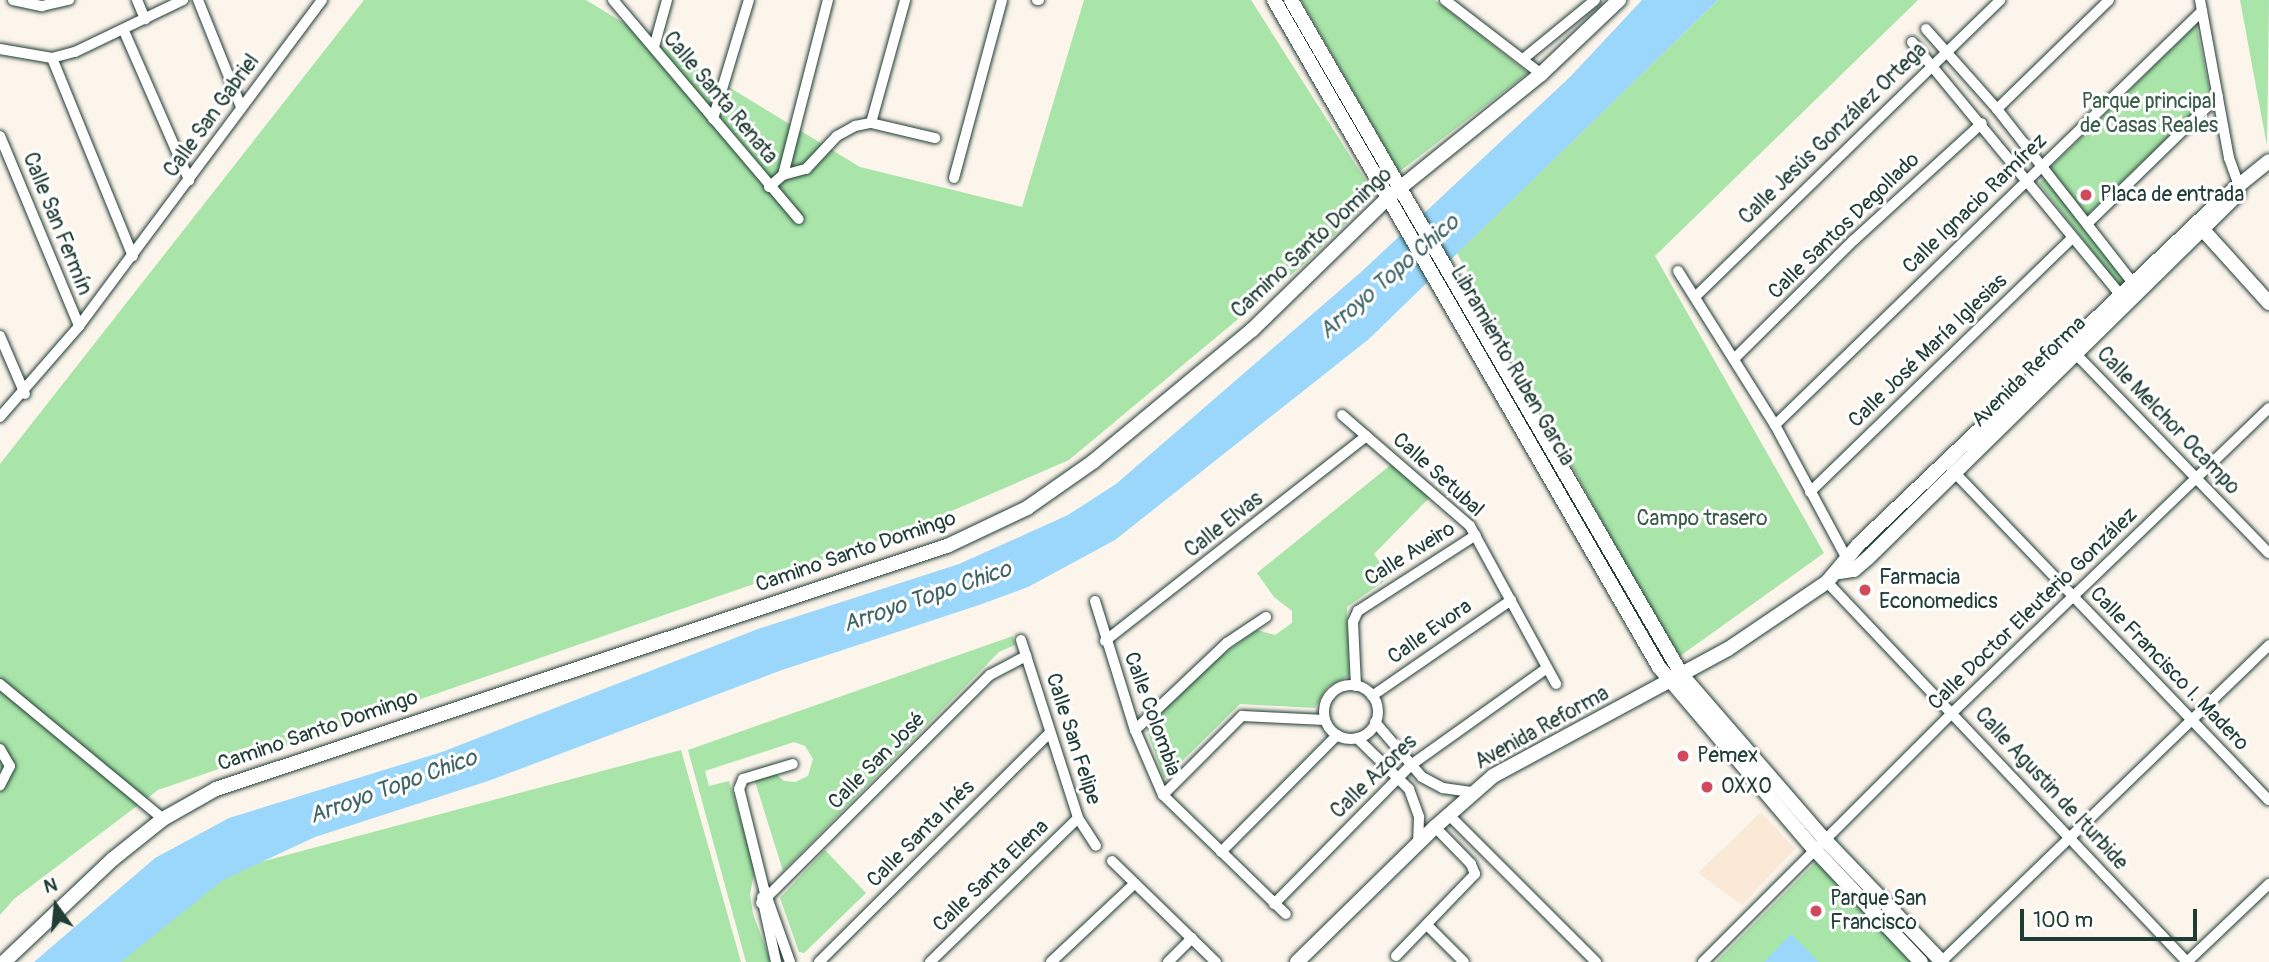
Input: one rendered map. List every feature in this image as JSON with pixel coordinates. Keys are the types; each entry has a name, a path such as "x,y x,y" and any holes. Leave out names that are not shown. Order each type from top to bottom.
{"street":[{"path":"13,0 41,6 69,0"},
{"path":"137,0 145,19"},
{"path":"0,49 52,58 124,31 163,4 183,0"},
{"path":"198,0 241,107"},
{"name":"Calle San Gabriel","path":"108,288 323,0"},
{"name":"Calle Santa Renata","path":"613,0 769,187 799,219"},
{"path":"654,47 667,0"},
{"path":"713,119 749,0"},
{"path":"783,175 828,0"},
{"path":"871,123 905,0"},
{"path":"954,178 1002,0"},
{"name":"Libramiento Ruben Garcia","path":"1274,0 1390,196 1405,209 1675,679 1820,845"},
{"name":"Libramiento Ruben Garcia","path":"1291,0 1390,196"},
{"path":"1445,0 1541,74"},
{"path":"1523,59 1595,0"},
{"name":"Camino Santo Domingo","path":"4,962 86,883 163,819 256,773 947,546 1002,522 1094,461 1293,292 1390,196 1541,74 1619,0"},
{"name":"Calle Jesús González Ortega","path":"1695,297 2000,0"},
{"path":"1997,109 2109,0"},
{"path":"2201,6 2229,159 2240,189 2269,161"},
{"name":"Calle Ignacio Ramírez","path":"1775,425 2043,167 2201,6"},
{"path":"1926,29 1997,109 2137,289"},
{"path":"124,31 189,180"},
{"path":"1912,42 1982,123 2125,300"},
{"path":"52,58 133,256"},
{"path":"2087,224 2218,96"},
{"path":"769,187 783,175 806,169 844,131 871,123 935,138"},
{"name":"Calle Santos Degollado","path":"1734,359 1854,240 1982,123"},
{"name":"Calle San Fermín","path":"0,136 79,326"},
{"name":"Avenida Reforma","path":"2137,289 2217,204 2240,189"},
{"name":"Avenida Reforma","path":"1846,567 2125,300 2204,231 2234,202 2240,189"},
{"path":"2204,231 2269,303"},
{"name":"Calle José María Iglesias","path":"1810,492 2073,237"},
{"path":"1678,271 1775,425 1846,567"},
{"name":"Calle San Fermín","path":"0,418 25,394 108,288"},
{"path":"0,336 25,394"},
{"name":"Avenida Reforma","path":"1297,962 1474,792 1531,754 1675,679 1827,582 1955,473 2073,351"},
{"name":"Calle Melchor Ocampo","path":"2073,351 2269,553"},
{"name":"Calle Doctor Eleuterio González","path":"1703,962 1953,712 2075,598 2269,408"},
{"name":"Calle Setubal","path":"1342,415 1460,515 1476,535 1556,684"},
{"name":"Calle Elvas","path":"1105,641 1366,436"},
{"name":"Calle Francisco I. Madero","path":"1955,473 2269,800"},
{"name":"Calle Aveiro","path":"1356,686 1353,622 1358,611 1476,535"},
{"name":"Calle Agustin de Iturbide","path":"1827,582 2187,962"},
{"name":"Calle Evora","path":"1372,696 1511,600"},
{"name":"Calle Colombia","path":"1095,601 1105,641 1135,730 1163,795 1286,914"},
{"path":"1135,730 1227,643 1266,617"},
{"name":"Calle San Felipe","path":"1021,640 1078,818 1096,846"},
{"path":"1820,845 1942,962 2269,645"},
{"name":"Calle San José","path":"765,896 990,675 1026,656"},
{"name":"Calle Azores","path":"1274,904 1411,765 1547,668"},
{"path":"0,684 163,819"},
{"path":"1357,738 1375,722 1377,709 1372,696 1356,686 1333,691 1325,704 1325,720 1337,735 1357,738 1397,778 1417,806 1418,846"},
{"path":"1163,795 1242,716 1325,720"},
{"path":"1375,722 1422,777 1443,788 1474,792"},
{"name":"Calle Santa Inés","path":"819,962 1050,733"},
{"path":"1221,852 1337,735"},
{"path":"0,749 10,760 9,772 0,786"},
{"path":"776,962 765,896 740,783 793,764"},
{"path":"1449,815 1596,962"},
{"name":"Calle Santa Elena","path":"930,962 1078,818"},
{"path":"1396,956 1475,874 1471,864 1435,827"},
{"path":"1820,845 1921,962"},
{"path":"1112,861 1215,962"},
{"path":"1051,962 1135,883"},
{"path":"2187,962 2269,884"},
{"path":"765,896 790,962"},
{"path":"1427,925 1464,962"},
{"path":"1168,962 1192,938"}],"shaded area":[{"path":"1761,812 1795,849 1742,905 1698,873"}],"green space":[{"path":"364,0 586,0 860,167 1022,207 1084,0 1251,0 1375,195 1304,264 1069,460 901,533 158,790 14,899 0,915 0,464"},
{"path":"1301,0 1435,0 1528,73 1399,172"},
{"name":"Campo trasero","path":"1718,0 1918,0 1655,256 1824,553 1676,659 1457,253"},
{"path":"2240,0 2269,0 2267,146"},
{"name":"Parque principal de Casas Reales","path":"2196,25 2211,96 2087,215 2050,168"},
{"path":"2045,178 2126,282 2120,287 2039,183"},
{"path":"1393,463 1431,496 1374,554 1390,577 1347,607 1349,676 1327,687 1315,708 1240,704 1164,779 1146,728 1214,661 1257,630 1275,635 1292,623 1292,611 1274,597 1257,573"},
{"path":"1013,636 1015,645 999,652 783,871 754,778 775,773 784,781 795,782 808,776 813,759 805,746 794,742 705,771 709,786 729,781 755,869 750,894 753,914 771,962 746,962 688,750"},
{"path":"681,750 741,962 116,962 219,873"},
{"path":"825,850 866,893 804,953 799,952 780,898"},
{"name":"Parque San Francisco","path":"1818,860 1912,962 1716,962"}],"water":[{"name":"Arroyo Topo Chico","path":"1642,0 1718,0 1369,339 1115,540 1028,587 782,670 491,780 315,837 223,880 121,962 34,962 155,858 229,818 442,752 758,629 959,564 1068,515 1116,484 1360,273 1570,77"},
{"path":"1791,934 1819,962 1764,962"}],"place":[{"name":"Placa de entrada","path":"2086,195"},
{"name":"Farmacia Economedics","path":"1865,590"},
{"name":"Pemex","path":"1683,756"},
{"name":"OXXO","path":"1707,787"},
{"name":"Parque San Francisco","path":"1816,911"}]}
